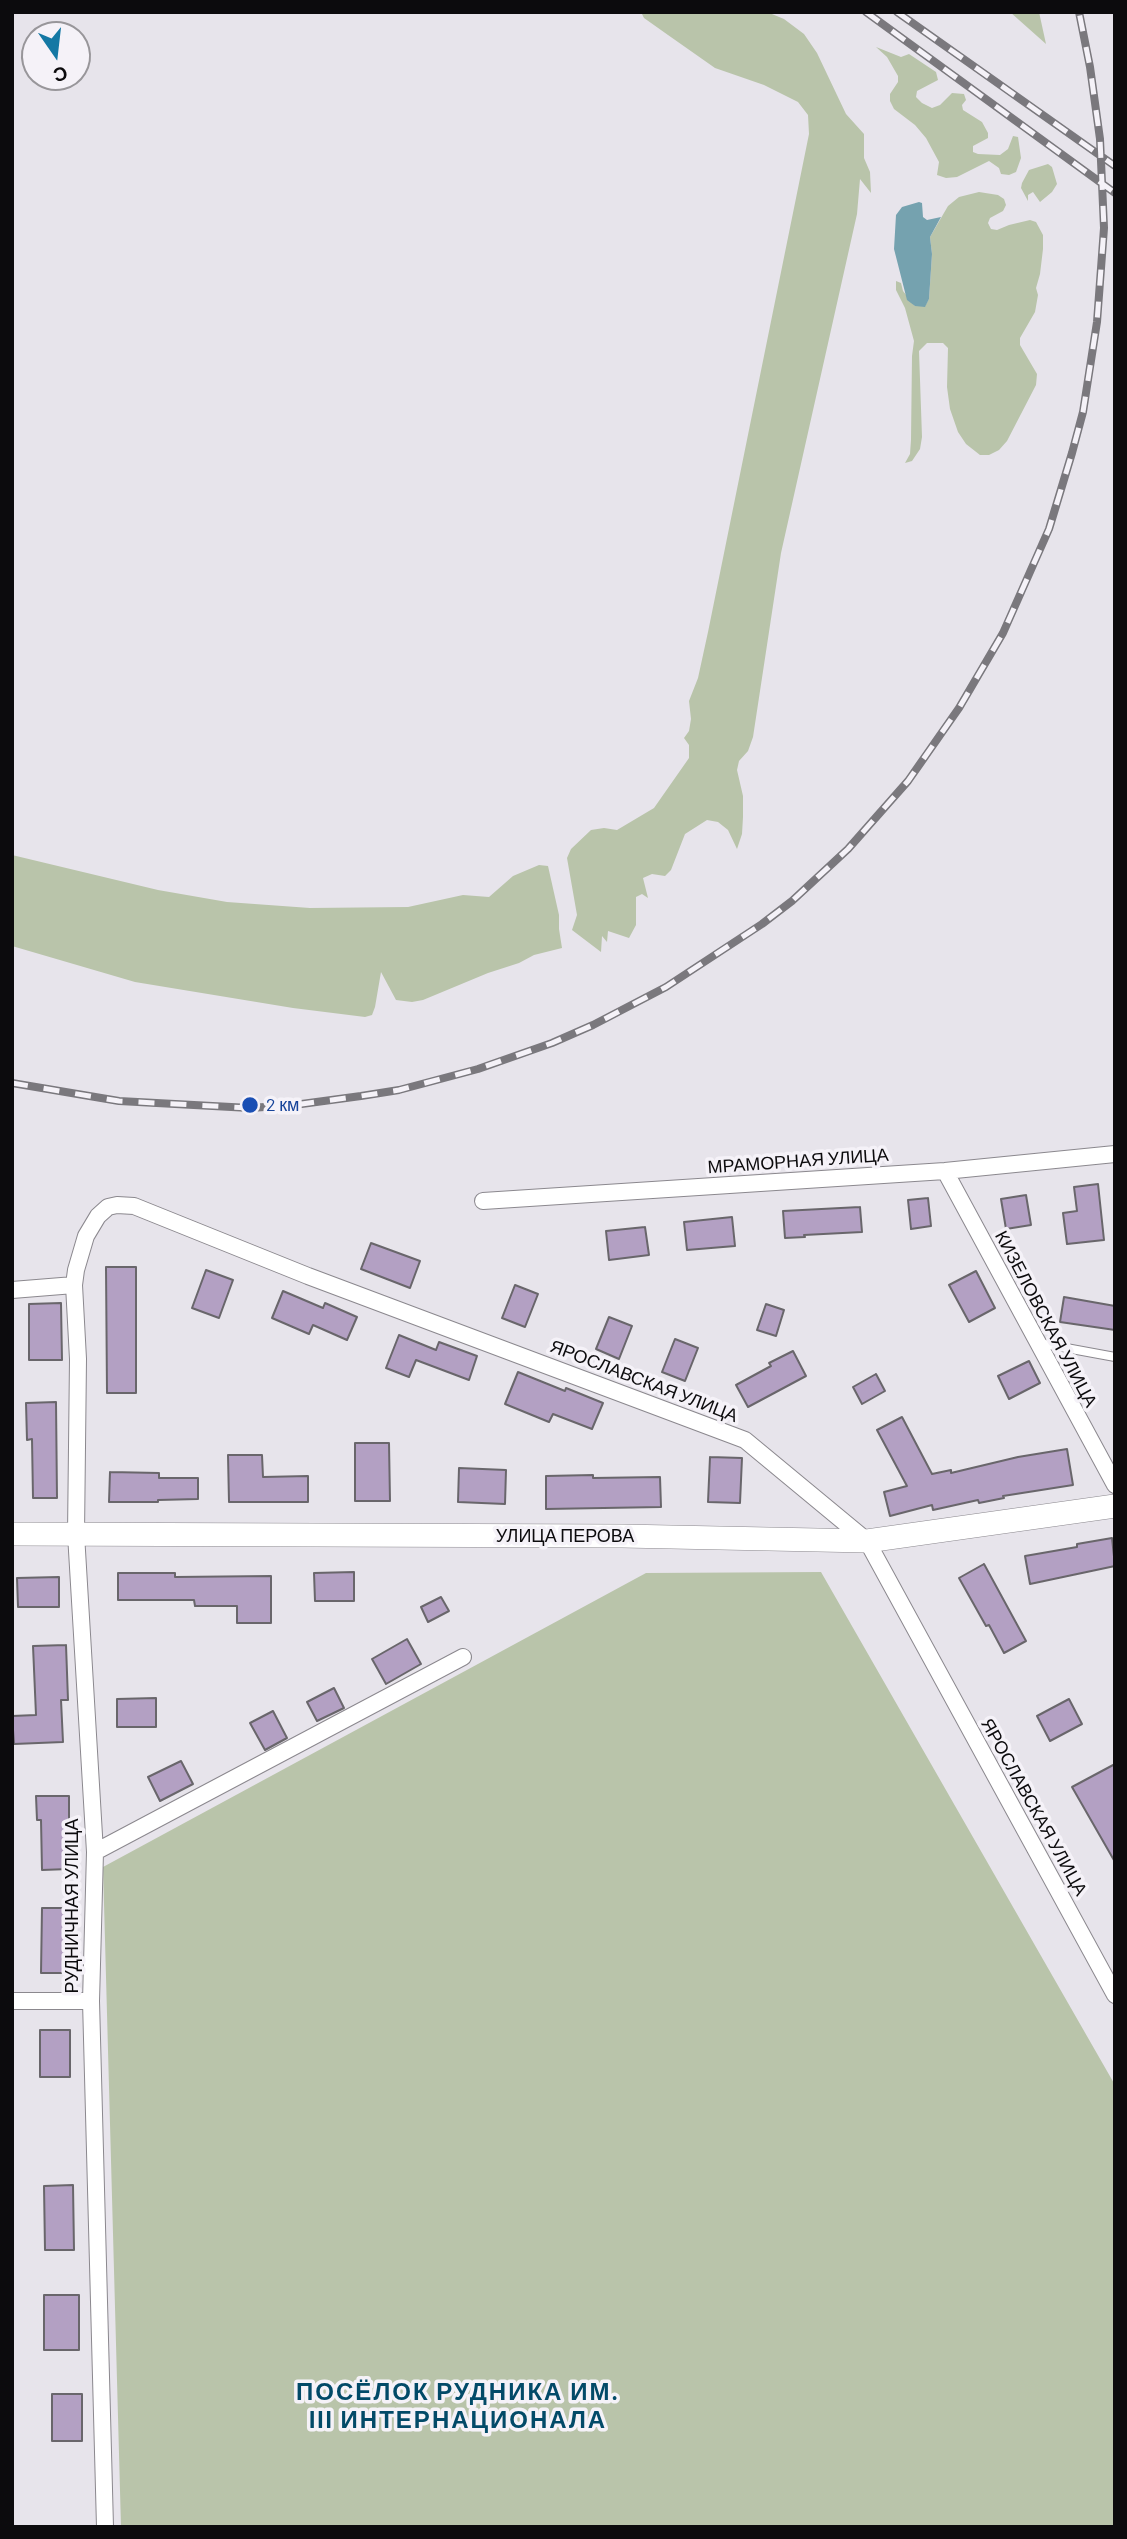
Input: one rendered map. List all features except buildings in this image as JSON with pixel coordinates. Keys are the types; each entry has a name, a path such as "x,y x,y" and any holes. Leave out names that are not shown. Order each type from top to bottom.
{"main road":[{"name":"УЛИЦА ПЕРОВА","path":"12,1534 622,1536 867,1541 1115,1506"}],"street":[{"name":"МРАМОРНАЯ УЛИЦА","path":"483,1201 945,1171 1115,1154"},
{"name":"КИЗЕЛОВСКАЯ УЛИЦА","path":"945,1171 1115,1485"},
{"name":"ЯРОСЛАВСКАЯ УЛИЦА","path":"74,1285 80,1251 98,1216 108,1207 134,1206 308,1276 745,1440 867,1541 1115,1995"},
{"path":"12,1290 74,1285"},
{"name":"РУДНИЧНАЯ УЛИЦА","path":"74,1285 78,1359 76,1534 94,1852 91,2001 105,2527"},
{"path":"94,1852 463,1657"},
{"path":"12,2000 91,2001"}],"lane":[{"path":"1037,1343 1115,1357"}],"green space":[{"path":"641,12 767,12 784,19 804,34 817,53 846,114 864,134 864,158 870,172 871,193 860,179 857,214 781,553 753,737 748,751 739,761 737,770 743,796 743,817 742,834 737,849 728,830 718,822 707,820 685,834 671,870 665,876 652,874 643,878 648,898 642,894 636,897 636,925 629,938 608,931 607,942 602,936 601,952 572,930 577,915 567,858 571,849 591,830 617,830 654,808 689,758 689,745 684,738 689,731 691,719 689,701 698,678 708,632 809,134 808,115 798,102 764,85 715,68 644,18"},
{"path":"1010,12 1039,12 1046,44"},
{"path":"876,47 901,57 909,54 936,72 938,80 917,91 916,97 922,103 932,108 940,105 952,93 964,94 966,100 962,105 963,110 982,122 988,133 988,138 973,146 973,152 1000,155 1008,149 1013,136 1018,137 1021,158 1016,172 1001,174 999,168 989,161 957,177 937,175 939,162 926,138 915,125 894,109 890,101 890,94 898,82 898,76 887,57"},
{"path":"1048,164 1052,167 1057,184 1040,202 1033,192 1028,195 1028,201 1021,188 1029,170"},
{"path":"979,192 998,195 1004,199 1006,205 1003,211 990,218 988,223 991,229 997,230 1030,220 1036,222 1043,235 1035,312 1020,338 1020,345 1037,374 1036,385 1007,441 999,450 989,455 980,455 966,444 958,432 950,409 947,387 948,348 943,343 927,343 919,351 922,437 920,449 912,461 905,463 910,454 914,341 905,308 896,290 896,281 901,283 903,291 915,306 925,306 929,299 932,254 930,237 948,206 959,197"},
{"path":"12,855 158,890 227,902 310,908 408,907 463,895 489,897 513,876 539,865 548,866 559,915 562,948 534,955 412,1002 396,1000 381,972 375,1007 372,1015 365,1017 135,982 12,946"},
{"path":"821,1572 1115,2085 1115,2527 121,2527 103,1867 646,1573"}],"water":[{"path":"922,203 923,217 927,220 941,217 930,237 932,254 929,299 925,307 915,306 907,300 894,249 896,215 902,207"}],"railway":[{"path":"866,12 1115,193"},
{"path":"897,12 1115,166"},
{"path":"12,1083 119,1101 250,1108 294,1105 399,1090 478,1069 552,1043 666,987 762,924 792,901 848,849 908,781 959,708 1003,633 1049,529 1072,453 1083,412 1097,322 1104,228 1100,139 1079,12"}],"place":[{"name":"2 км","path":"250,1105"}],"district":[{"name":"ПОСЁЛОК РУДНИКА ИМ. III ИНТЕРНАЦИОНАЛА","path":"458,2406"}]}
